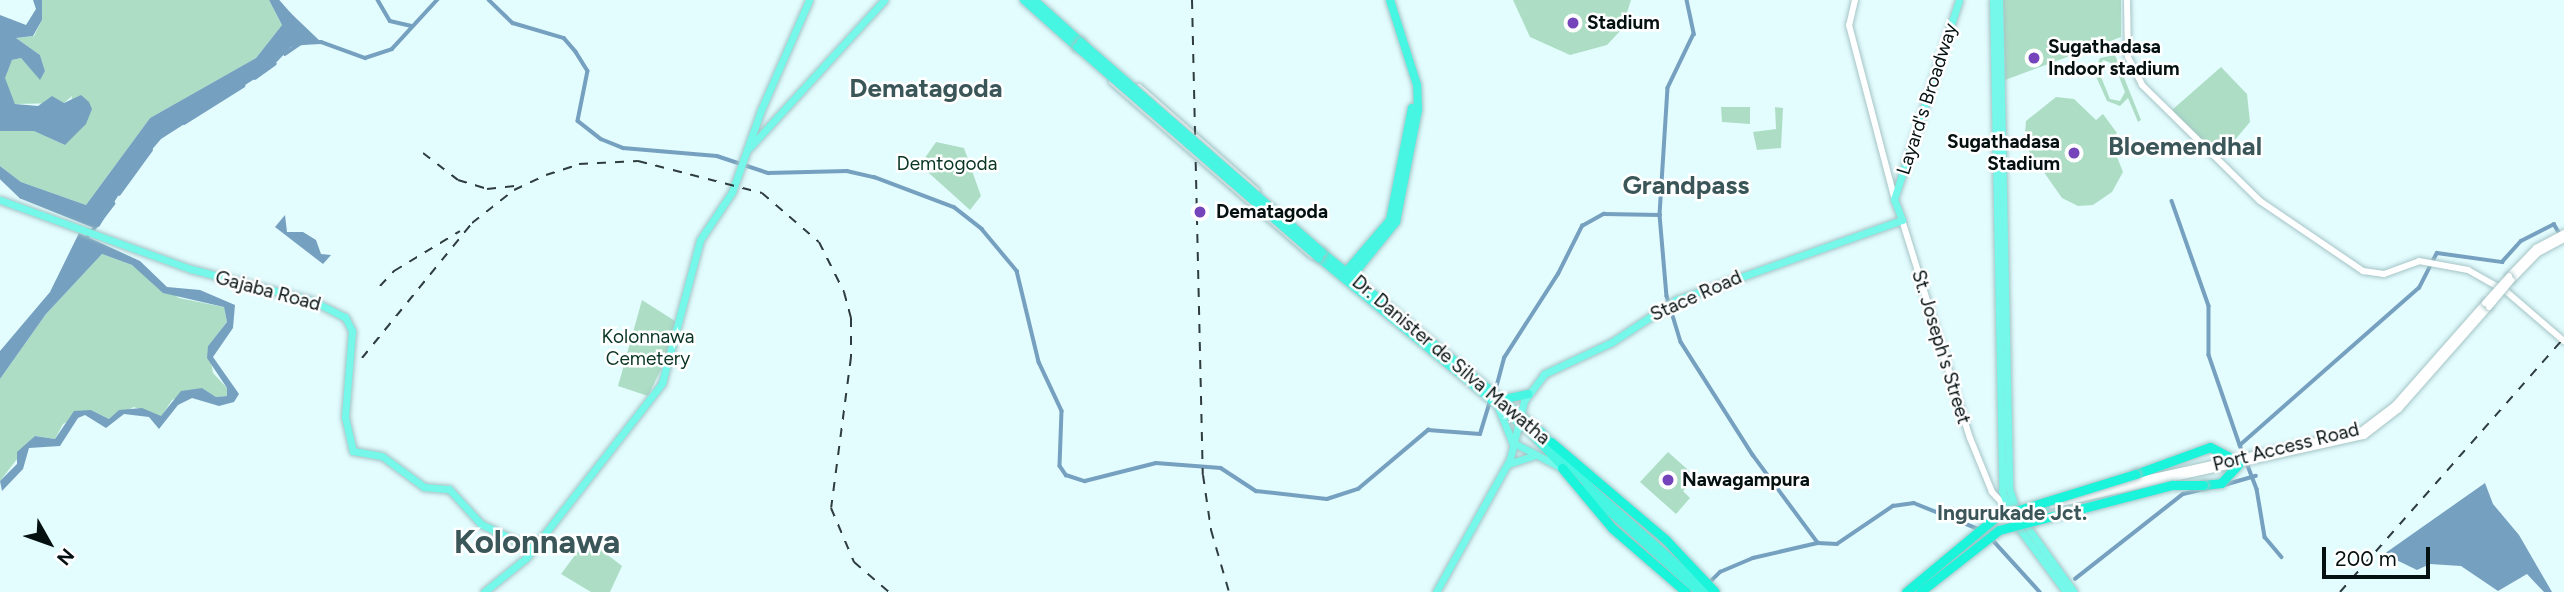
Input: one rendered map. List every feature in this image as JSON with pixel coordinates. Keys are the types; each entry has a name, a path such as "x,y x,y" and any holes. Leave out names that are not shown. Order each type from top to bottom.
{"highway":[{"path":"1024,0 1063,30"},
{"path":"1034,0 1063,30"},
{"path":"1344,275 1390,220 1413,105 1388,0"},
{"name":"Dr. Danister de Silva Mawatha","path":"1063,30 1344,275 1485,394 1551,442 1593,490 1699,589"},
{"path":"1498,403 1528,394"},
{"name":"Dr. Danister de Silva Mawatha","path":"1519,419 1562,468 1699,589 1708,592"},
{"path":"1551,442 1621,503 1715,592"},
{"path":"1920,592 1999,530 2172,485 2216,485 2225,469 2236,463 2214,447"},
{"path":"2214,447 2225,469"},
{"path":"1907,592 1996,517 2214,447"},
{"path":"1562,468 1619,534 1686,592"}],"main road":[{"path":"484,592 533,549 662,383 700,240 729,199 754,128 809,0"},
{"path":"746,153 884,0"},
{"path":"1855,0 1849,25 1894,199 1902,220"},
{"name":"Layard's Broadway","path":"1894,199 1959,0"},
{"path":"1993,0 2003,362 2011,511 2030,531 2074,592"},
{"path":"1999,0 2002,491 2011,511 2066,592"},
{"path":"2127,0 2125,40 2136,75 2187,134 2254,196 2362,271 2384,274 2424,261 2441,261 2489,281 2563,341"},
{"path":"1063,30 1157,103 1246,180 1344,275"},
{"path":"1063,30 1145,114 1234,192 1344,275"},
{"path":"1986,47 1995,49"},
{"path":"1145,114 1159,113 1157,103"},
{"path":"754,128 762,125 763,132"},
{"path":"1234,192 1238,180 1246,180"},
{"name":"Gajaba Road","path":"0,200 191,269 313,301 345,317 352,331 345,417 353,451 382,456 424,488 449,489 481,524 533,549"},
{"name":"Stace Road","path":"1436,592 1506,465 1515,445 1519,419 1528,394 1550,370 1612,342 1676,300 1902,220"},
{"name":"St. Joseph's Street","path":"1902,220 1983,472 2011,511"},
{"name":"Port Access Road","path":"2236,463 2372,432 2511,278 2564,233"},
{"name":"Port Access Road","path":"2553,241 2564,239"},
{"path":"1498,403 1515,445 1562,468"},
{"path":"1506,465 1524,455 1540,456"},
{"name":"Port Access Road","path":"2011,511 2225,469"},
{"name":"Port Access Road","path":"2011,511 2225,469"},
{"name":"St. Joseph's Street","path":"1983,472 2002,491"},
{"path":"2030,531 2046,506"},
{"path":"1915,592 1986,527 2011,511"},
{"path":"1907,592 1977,535"}],"green space":[{"path":"42,0 269,0 282,25 256,58 150,118 86,205 21,182 0,166 0,131 35,131 65,145 72,96 64,103 15,104 4,78 12,60 21,58 40,79 45,71 40,55 16,38 34,36 42,20"},
{"path":"1513,0 1631,0 1622,29 1607,45 1570,55 1530,37"},
{"name":"Sugathadasa Indoor stadium","path":"2003,0 2121,0 2121,37 2005,80"},
{"path":"2115,55 2141,120 2138,122 2128,98 2120,106 2107,101 2094,72 2100,58","holes":["2103,60 2114,64 2125,92 2120,101 2110,99 2099,72"]},
{"path":"2221,67 2247,94 2250,122 2218,160 2172,110"},
{"name":"Sugathadasa Stadium","path":"2056,97 2074,99 2096,120 2103,114 2117,133 2110,139 2123,172 2112,192 2093,205 2078,206 2062,198 2024,144 2026,121"},
{"path":"1721,107 1750,107 1750,124 1722,122"},
{"path":"1775,107 1783,108 1781,148 1757,150 1753,132 1776,129"},
{"name":"Demtogoda","path":"936,142 964,148 981,196 970,210 920,165"},
{"path":"102,254 132,265 179,298 224,307 227,322 208,346 213,373 227,388 227,396 216,397 202,388 172,400 161,417 134,407 109,419 91,410 63,424 55,439 35,436 0,481 0,379 46,314"},
{"name":"Kolonnawa Cemetery","path":"642,300 675,321 669,353 648,396 618,386"},
{"name":"Nawagampura","path":"1668,452 1696,477 1683,491 1690,498 1676,514 1640,482"},
{"path":"587,539 622,566 610,592 591,592 561,574"}],"water":[{"path":"33,0 42,0 42,20 33,36 16,38 40,55 45,71 40,80 21,58 12,60 5,78 15,104 38,106 52,96 64,103 81,95 89,102 92,109 86,124 65,145 34,131 0,131 0,15 26,25 36,9"},
{"path":"269,0 277,0 321,42 291,47 270,69 161,139 132,173 99,227 22,196 0,175 0,166 21,182 86,205 150,118 256,58 282,25"},
{"path":"285,215 287,232 303,232 316,240 321,254 331,255 323,264 275,227"},
{"path":"79,233 140,261 167,287 200,290 235,305 233,328 213,357 239,394 234,402 219,406 192,398 178,405 159,429 149,417 124,414 106,428 85,415 78,418 60,446 29,448 23,469 2,491 0,481 17,464 17,452 35,436 55,439 74,411 91,410 109,419 119,410 142,408 161,416 181,391 202,388 216,397 227,396 227,388 207,358 208,346 227,322 224,307 163,293 132,265 102,254 46,314 0,379 0,351 50,292"},
{"path":"2485,483 2493,504 2519,535 2552,592 2544,592 2527,574 2498,591 2461,566 2430,564 2417,570 2384,554"}],"waterway":[{"path":"277,0 292,17"},
{"path":"378,0 390,21 412,26"},
{"path":"321,42 365,58 392,49 437,0"},
{"path":"489,0 513,23 564,38 576,52 588,71 578,121 601,139 623,148 717,156 768,173 847,171 874,177 954,207 982,229 1017,271 1039,362 1062,411 1060,466 1066,475 1085,481 1156,463 1221,468 1256,491 1327,499 1358,489 1428,430 1480,434 1490,402"},
{"path":"1687,0 1694,34 1668,88 1660,215 1667,296 1681,342 1753,455 1818,543 1837,544 1893,506 1914,503 1981,530"},
{"path":"285,54 301,43 321,42"},
{"path":"255,78 274,64"},
{"path":"184,123 243,86"},
{"path":"119,194 151,150"},
{"path":"0,175 22,196 92,224"},
{"path":"2172,201 2209,306 2209,355 2240,445 2419,288 2437,253 2502,262 2521,241 2554,224 2560,234"},
{"path":"85,240 113,204"},
{"path":"1495,392 1504,358 1558,274 1582,226 1604,214 1660,215"},
{"path":"2240,445 2257,489 2265,537 2282,557"},
{"path":"2224,485 2256,476"},
{"path":"2075,579 2183,494 2210,488"},
{"path":"1990,537 2040,592"},
{"path":"1708,584 1720,572 1753,558 1818,543"}],"railway":[{"path":"1192,0 1203,475 1211,530 1229,592"},
{"path":"423,153 458,180 487,189 517,186"},
{"path":"362,358 472,223 514,190 546,175 579,164 638,161 762,193 819,242 844,292 851,318 851,357 831,508 854,562 889,592"},
{"path":"380,286 394,271 460,231"},
{"path":"2340,592 2564,338"}],"place":[{"name":"Stadium","path":"1573,23"},
{"name":"Sugathadasa Indoor stadium","path":"2034,58"},
{"name":"Sugathadasa Stadium","path":"2074,153"},
{"name":"Dematagoda","path":"1200,212"},
{"name":"Nawagampura","path":"1668,480"}],"district":[{"name":"Dematagoda","path":"926,89"},
{"name":"Bloemendhal","path":"2185,147"},
{"name":"Grandpass","path":"1686,186"},
{"name":"Ingurukade Jct.","path":"2012,513"},
{"name":"Kolonnawa","path":"537,542"}]}
